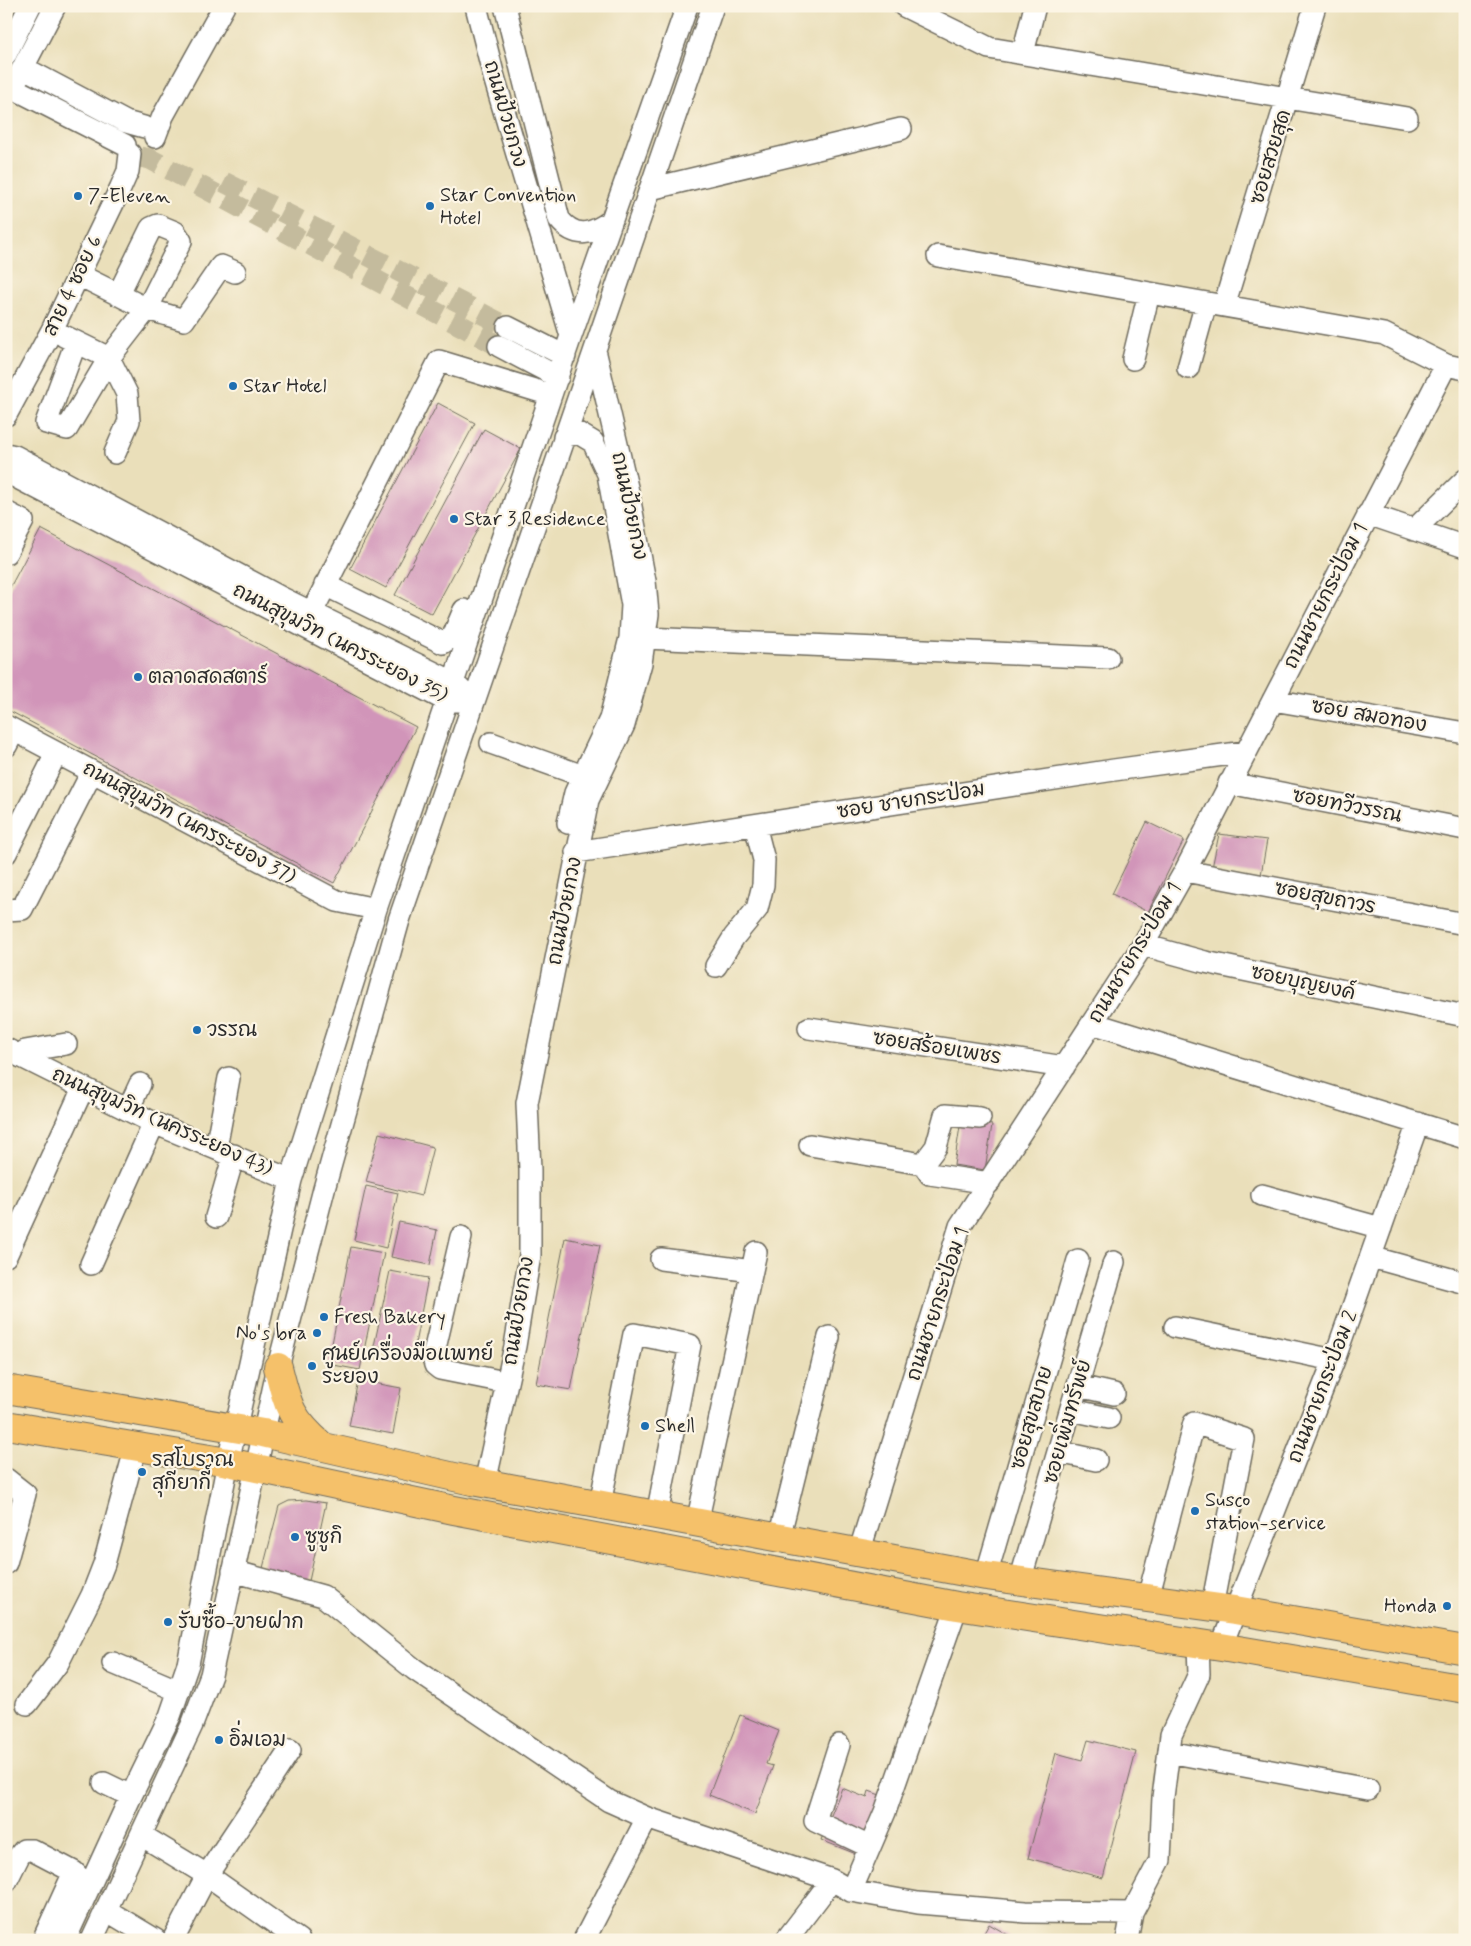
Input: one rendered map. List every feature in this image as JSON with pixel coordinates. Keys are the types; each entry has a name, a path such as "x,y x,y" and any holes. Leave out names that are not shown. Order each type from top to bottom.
{"main road":[{"path":"278,1367 288,1408 300,1427 322,1446"},
{"path":"6,1389 263,1433 479,1482 986,1576 1223,1609 1465,1650"},
{"path":"6,1425 258,1467 454,1510 957,1606 1465,1689"}],"street":[{"path":"6,54 30,6"},
{"path":"24,68 126,122 149,132 155,147 148,156 140,157 128,149 10,94 55,6"},
{"path":"149,132 163,116 224,6"},
{"name":"ถนนป้วยกวง","path":"476,6 496,86 568,346"},
{"name":"ถนนป้วยกวง","path":"505,6 559,219 570,230 587,233 594,232 612,220"},
{"path":"65,1940 170,1716 188,1664 228,1462 291,1180 376,909 554,386 687,6"},
{"path":"92,1940 192,1725 211,1675 258,1467 263,1433 278,1367 324,1189 399,920 713,6"},
{"path":"904,6 989,48 1408,118"},
{"path":"1022,53 1035,6"},
{"name":"ซอยสวยสุด","path":"1188,368 1215,304 1288,99 1315,6"},
{"path":"650,189 901,129"},
{"name":"สาย 4 ซอย 6","path":"6,415 52,330 128,171 128,149"},
{"path":"76,342 46,423 67,429 108,358 147,309 181,241 174,232 167,227 158,225 151,228 118,295"},
{"path":"938,256 1384,334 1455,367"},
{"path":"79,275 147,309 184,320 221,266 235,272"},
{"path":"1133,359 1149,293"},
{"path":"52,330 108,358 127,394 129,422 115,453"},
{"path":"554,386 503,337 568,346"},
{"name":"ถนนป้วยกวง","path":"479,1482 515,1346 530,1255 530,1170 527,1103 576,852 588,800 624,725 641,663 648,614 645,581 622,467 595,349"},
{"path":"308,620 439,361 554,386"},
{"name":"ถนนชายกระป่อม 1","path":"858,1553 960,1226 1143,945 1185,871 1368,514 1455,367"},
{"name":"ถนนป้วยกวง","path":"479,1482 495,1380 517,1265 520,1196 515,1105 561,854 575,794 610,719 630,638 632,605 608,474 593,442 586,436 578,432 564,437"},
{"name":"ถนนสุขุมวิท (นครระยอง 35)","path":"6,454 15,456 308,620"},
{"path":"600,456 608,455 614,458 622,467"},
{"name":"ถนนสุขุมวิท (นครระยอง 35)","path":"6,472 473,701"},
{"path":"1414,530 1465,480"},
{"path":"6,512 23,521 6,553"},
{"path":"1368,514 1465,547"},
{"path":"325,585 443,643 453,636 487,550 496,538 502,539"},
{"path":"645,638 1108,658"},
{"name":"ซอย สมอทอง","path":"1273,700 1465,733"},
{"name":"ถนนสุขุมวิท (นครระยอง 37)","path":"9,734 92,772 337,901 376,909"},
{"path":"491,743 583,776"},
{"name":"ซอย ชายกระป่อม","path":"576,852 1104,771 1245,752"},
{"path":"6,853 56,754"},
{"path":"6,910 22,909 92,772"},
{"name":"ซอยทวีวรรณ","path":"1229,783 1465,829"},
{"path":"716,966 734,936 756,909 763,885 764,860 755,825"},
{"name":"ซอยสุขถาวร","path":"1185,871 1465,924"},
{"name":"ซอยบุญยงค์","path":"1143,945 1205,962 1465,1016"},
{"path":"1092,1024 1465,1138"},
{"name":"ซอยสร้อยเพชร","path":"809,1028 1064,1067"},
{"path":"10,1053 66,1044"},
{"name":"ถนนสุขุมวิท (นครระยอง 43)","path":"10,1053 154,1123 291,1180"},
{"path":"216,1216 225,1152 229,1078"},
{"path":"128,1110 140,1084"},
{"path":"6,1256 83,1088"},
{"path":"923,1164 936,1147 945,1114 980,1118"},
{"path":"91,1264 154,1123"},
{"name":"ถนนชายกระป่อม 2","path":"1210,1646 1223,1609 1334,1360 1418,1123"},
{"path":"810,1145 923,1164 930,1174 989,1183"},
{"path":"1262,1195 1381,1228"},
{"path":"461,1237 433,1357 435,1366 440,1369 495,1380"},
{"path":"1371,1257 1465,1283"},
{"path":"661,1259 754,1262 698,1523"},
{"name":"ซอยสุขสบาย","path":"986,1576 1078,1260"},
{"name":"ซอยเพิ่มทรัพย์","path":"1020,1581 1114,1262"},
{"path":"1060,1326 1093,1336"},
{"path":"1175,1327 1334,1360"},
{"path":"600,1504 634,1334 690,1345 657,1515"},
{"path":"779,1538 829,1336"},
{"path":"1078,1386 1114,1394"},
{"path":"1071,1410 1109,1418"},
{"path":"1148,1598 1194,1423 1244,1439 1223,1609"},
{"path":"27,1704 58,1663 92,1595 104,1564 136,1446"},
{"path":"1059,1452 1096,1460"},
{"path":"6,1479 25,1494 6,1563"},
{"path":"233,1571 323,1596 414,1669 609,1801 647,1818 832,1880 851,1891 918,1903 1026,1912 1132,1913"},
{"path":"851,1891 885,1812 957,1606"},
{"path":"1127,1940 1132,1913 1160,1860 1163,1798 1171,1735 1210,1646"},
{"path":"113,1663 179,1691"},
{"path":"838,1745 815,1821 870,1847"},
{"path":"173,1940 207,1875 290,1750"},
{"path":"1169,1752 1368,1789"},
{"path":"104,1783 131,1796"},
{"path":"584,1940 647,1818"},
{"path":"141,1835 207,1875 299,1940"},
{"path":"6,1882 24,1850 32,1850 74,1872 89,1888"},
{"path":"43,1940 74,1872"},
{"path":"786,1940 832,1880"},
{"path":"106,1910 156,1940"}],"building":[{"path":"438,403 475,423 386,588 350,569"},
{"path":"484,429 521,449 432,614 395,595"},
{"path":"41,529 416,727 334,883 6,709 6,595"},
{"path":"1147,822 1184,840 1148,912 1112,894"},
{"path":"1219,834 1267,840 1261,875 1212,868"},
{"path":"961,1120 992,1125 985,1170 954,1165"},
{"path":"379,1133 433,1147 421,1196 366,1182"},
{"path":"366,1186 398,1193 386,1248 354,1240"},
{"path":"399,1222 437,1230 430,1265 391,1257"},
{"path":"565,1238 600,1245 571,1390 536,1384"},
{"path":"351,1247 384,1253 360,1370 328,1364"},
{"path":"390,1271 428,1278 413,1354 374,1346"},
{"path":"358,1380 401,1388 393,1434 349,1426"},
{"name":"ซูซูกิ","path":"306,1500 326,1503 309,1581 263,1568 279,1506 289,1501"},
{"path":"740,1715 779,1731 766,1764 773,1766 755,1814 709,1795"},
{"path":"1088,1740 1136,1752 1103,1878 1028,1858 1056,1753 1082,1760"},
{"path":"842,1788 867,1798 869,1791 880,1795 856,1854 821,1840"},
{"path":"989,1924 1017,1940 980,1940"}],"tunnel":[{"path":"140,157 150,159 499,346"},
{"path":"224,182 508,327"}],"place":[{"name":"7-Eleven","path":"78,196"},
{"name":"Star Convention Hotel","path":"430,206"},
{"name":"Star Hotel","path":"233,386"},
{"name":"Star 3 Residence","path":"454,519"},
{"name":"ตลาดสดสตาร์","path":"138,677"},
{"name":"วรรณ","path":"197,1030"},
{"name":"Fresh Bakery","path":"324,1317"},
{"name":"No's bra","path":"317,1333"},
{"name":"ศูนย์เครื่องมือแพทย์ ระยอง","path":"312,1366"},
{"name":"Shell","path":"645,1426"},
{"name":"รสโบราณ สุกียากี์","path":"142,1472"},
{"name":"Susco station-service","path":"1195,1511"},
{"name":"ซูซูกิ","path":"295,1537"},
{"name":"Honda","path":"1447,1606"},
{"name":"รับซื้อ-ขายฝาก","path":"168,1622"},
{"name":"อิ่มเอม","path":"219,1740"}]}
